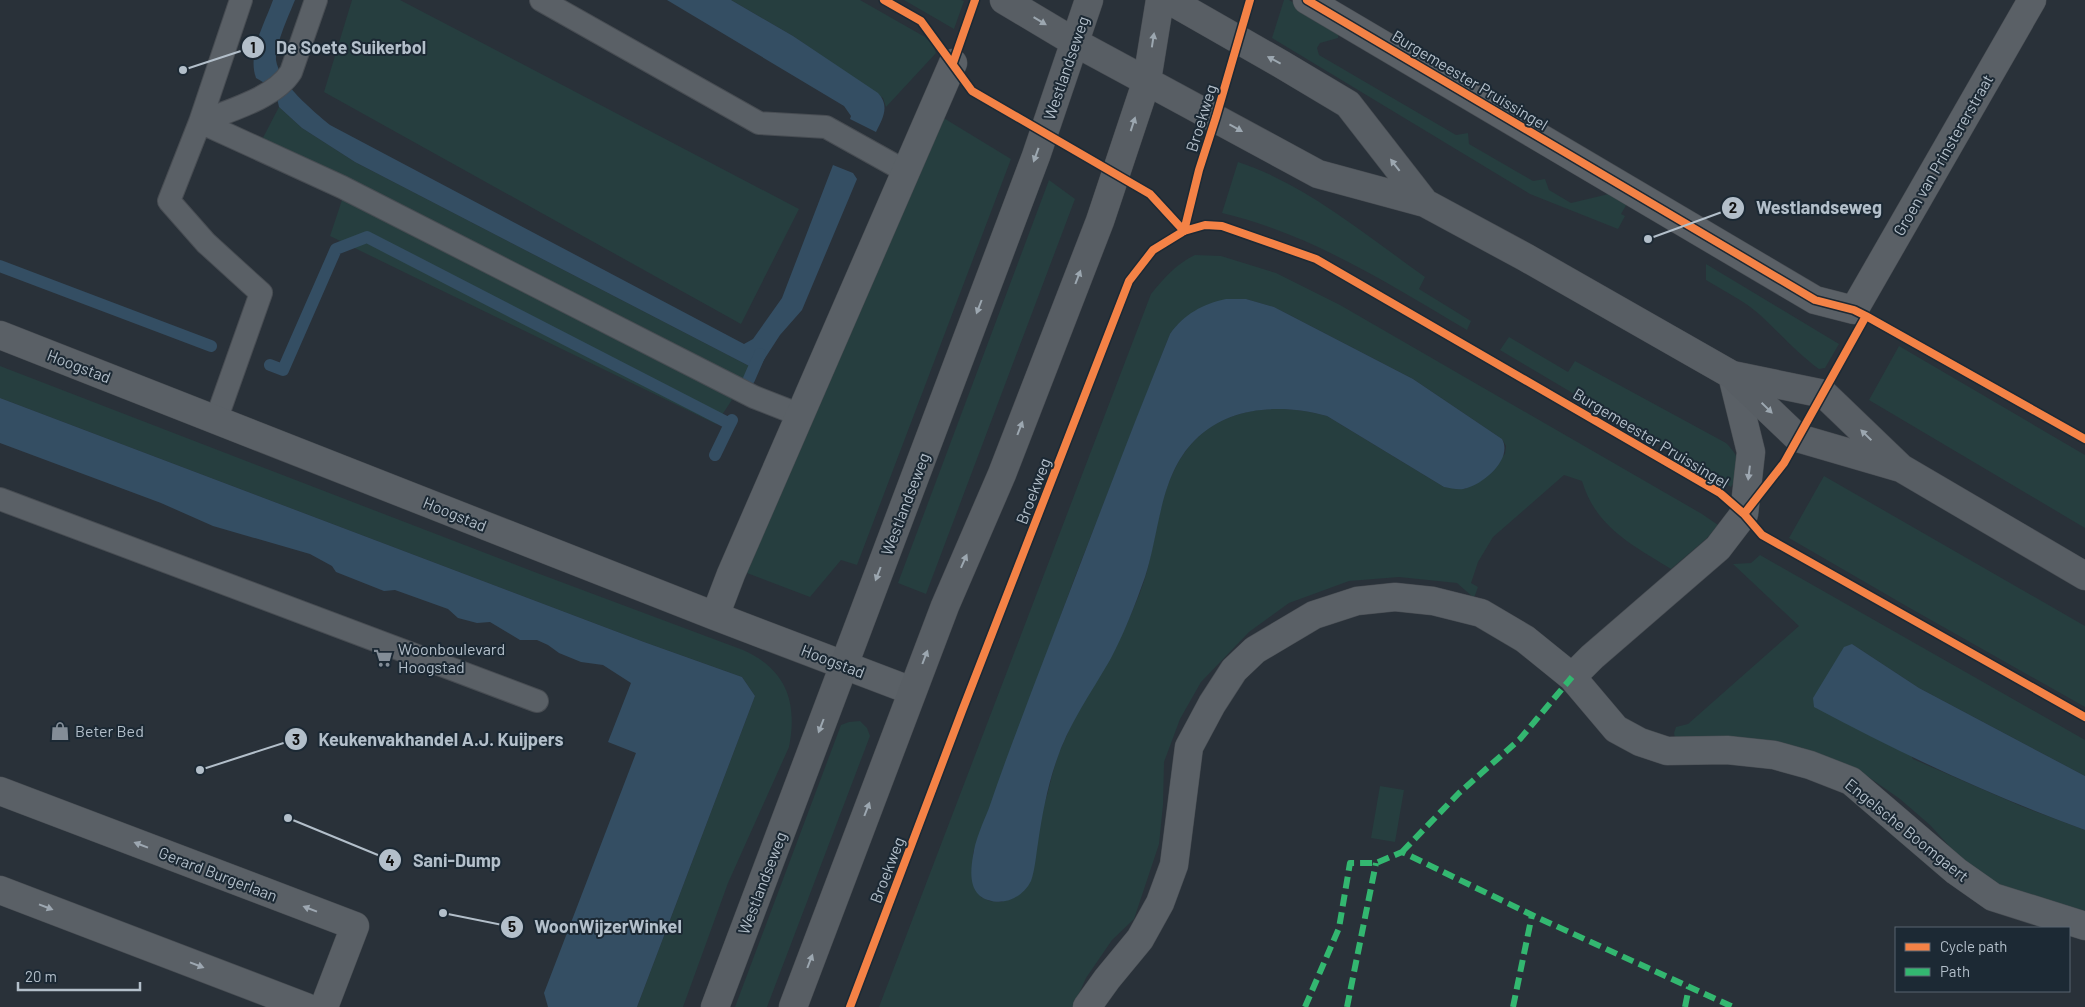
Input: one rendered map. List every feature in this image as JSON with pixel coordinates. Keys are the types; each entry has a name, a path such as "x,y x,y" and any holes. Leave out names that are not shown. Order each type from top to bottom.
{"main road":[{"path":"1004,0 1076,43 1318,174 1425,203 1525,257 1732,375 1798,438 1902,468"},
{"name":"Westlandseweg","path":"715,1007 1039,148 1090,0"},
{"path":"793,1007 945,606 1002,474 1100,221 1147,80 1160,0"},
{"path":"1169,0 1348,104 1425,203"},
{"path":"1732,375 1824,394 1902,468 2085,576"}],"street":[{"name":"Burgemeester Pruissingel","path":"1308,0 1815,300 1854,310"},
{"name":"Groen van Prinstererstraat","path":"1854,310 2032,0"},
{"path":"715,616 731,574 953,63"},
{"name":"Hoogstad","path":"0,335 715,616 912,691"},
{"path":"1572,677 1592,657 1718,548 1744,514 1751,452 1732,375"},
{"name":"Engelsche Boomgaert","path":"1087,1007 1140,939 1160,903 1174,865 1189,747 1212,704 1234,670 1255,650 1314,614 1357,601 1394,596 1433,601 1481,613 1525,639 1572,677 1616,729 1640,742 1667,751 1728,750 1774,755 1810,765 1851,781 1956,871 1993,897 2085,926"},
{"name":"Gerard Burgerlaan","path":"0,790 355,926 324,1007"},
{"path":"0,890 306,1007"}],"lane":[{"path":"216,420 261,293 206,243 169,201 200,122 242,0"},
{"path":"200,122 268,94 288,78 316,0"},
{"path":"541,0 759,123 826,128 905,171"},
{"path":"200,122 342,187 754,397 800,415"},
{"path":"0,499 537,702"}],"green space":[{"path":"352,0 400,0 799,209 741,324 324,92"},
{"path":"731,0 860,0 925,37 933,45 936,53 886,107 883,98 793,36"},
{"path":"904,0 961,0 964,1 954,29"},
{"path":"1284,0 1289,0 1339,30 1338,38 1320,43 1317,48 1319,55 1456,135 1468,133 1469,144 1533,181 1545,179 1549,190 1571,203 1613,193 1628,202 1621,214 1625,216 1618,229 1530,194 1272,38"},
{"path":"279,107 302,128 355,162 753,368 716,424 330,236 343,197 253,157"},
{"path":"942,117 1011,159 857,565 841,560 810,597 747,573 816,404"},
{"path":"1238,162 1288,183 1312,197 1425,277 1419,289 1471,321 1467,330 1379,278 1318,247 1255,222 1222,213"},
{"path":"1049,180 1075,199 926,594 898,583"},
{"path":"1195,255 1221,256 1276,273 1340,305 1718,525 1707,538 1671,569 1618,534 1596,511 1582,481 1564,475 1493,537 1478,562 1471,583 1478,587 1474,598 1457,583 1399,577 1349,581 1289,603 1249,632 1201,682 1180,719 1164,762 1163,805 1159,844 1134,919 1112,940 1086,978 1073,1007 879,1007 1151,294 1171,272","holes":["1246,299 1274,307 1413,379 1502,439 1506,446 1505,454 1465,489 1444,487 1327,416 1310,412 1275,409 1241,414 1225,419 1196,439 1185,452 1168,484 1158,519 1147,571 1138,598 1125,629 1069,730 1057,758 1040,817 1002,902 990,901 981,897 973,853 1075,577 1170,334 1186,317 1204,308"]},
{"path":"1706,264 1839,344 1825,368 1819,369 1811,363 1753,309 1706,280"},
{"path":"1509,337 1568,372 1575,361 1726,443 1735,454 1739,464 1735,481 1731,487 1500,350"},
{"path":"1899,346 2085,455 2085,528 1869,400"},
{"path":"0,366 537,573 743,650 770,667 786,689 790,702 792,716 789,747 728,883 683,1007 637,1007 755,696 742,677 644,642 0,398"},
{"path":"1824,476 2085,626 2085,707 1789,538"},
{"path":"1760,555 2085,740 2085,776 1919,688 1852,644 1913,759 2021,806 2085,830 2085,912 2001,886 1962,860 1930,825 1900,799 1849,766 1802,748 1771,741 1675,738 1676,727 1688,724 1799,626 1733,564 1751,563"},
{"path":"860,721 867,728 870,736 767,1007 735,1007 841,725"},
{"path":"1380,786 1404,790 1395,842 1371,838"}],"water":[{"path":"273,0 295,0 276,54 278,69 298,96 330,125 744,344 753,339 782,298 833,165 853,173 857,179 802,310 780,335 758,369 753,368 355,162 302,128 279,107 276,97 271,90 256,78 254,68 255,48"},
{"path":"667,0 731,0 793,36 878,93 884,103 884,112 876,132 850,119 851,116 844,106"},
{"path":"1226,299 1246,299 1274,307 1413,379 1502,439 1504,454 1501,462 1482,481 1464,489 1458,489 1444,487 1327,416 1292,410 1257,410 1224,420 1209,428 1183,454 1174,470 1162,505 1145,577 1125,630 1110,660 1073,722 1061,748 1047,792 1031,881 1023,892 1013,899 1001,902 988,900 977,893 972,882 972,863 977,838 1152,379 1170,334 1175,327 1188,315 1202,307"},
{"path":"0,398 644,642 742,677 755,696 637,1007 548,1007 544,993 636,753 608,742 631,683 603,665 581,662 559,653 537,640 520,640 490,622 477,623 458,618 448,609 395,590 384,591 336,572 332,566 310,554 213,526 161,503 0,443"},
{"path":"1852,644 1919,688 2085,776 2085,830 2015,803 1947,773 1881,742 1814,707 1813,698 1844,647"}],"waterway":[{"path":"270,365 283,370 336,249 367,237 730,424 732,420"},
{"path":"0,266 211,346"},
{"path":"749,379 760,354"},
{"path":"715,455 730,424"}],"marked path":[{"path":"1402,852 1459,793 1520,739 1572,677"},
{"path":"1305,1007 1339,928 1350,863 1376,863 1402,852 1532,915 1733,1007"},
{"path":"1347,1007 1376,863"},
{"path":"1513,1007 1532,915"},
{"path":"1685,1007 1689,987"}],"cycle path":[{"path":"884,0 921,21 972,91 1150,194 1184,231"},
{"path":"953,63 975,0"},
{"name":"Broekweg","path":"1184,231 1199,170 1250,0"},
{"path":"1307,0 1815,300 1854,310 1866,316 1784,463 1744,514"},
{"name":"Broekweg","path":"850,1007 962,711 1129,281 1153,250 1184,231 1205,225 1222,226 1316,259 1720,493 1744,514 1762,535 2085,717"},
{"path":"1866,316 2085,439"}],"place":[{"name":"De Soete Suikerbol","path":"183,70"},
{"name":"Westlandseweg","path":"1648,239"},
{"name":"Woonboulevard Hoogstad","path":"383,658"},
{"name":"Beter Bed","path":"60,731"},
{"name":"Keukenvakhandel A.J. Kuijpers","path":"200,770"},
{"name":"Sani-Dump","path":"288,818"},
{"name":"WoonWijzerWinkel","path":"443,913"}]}
